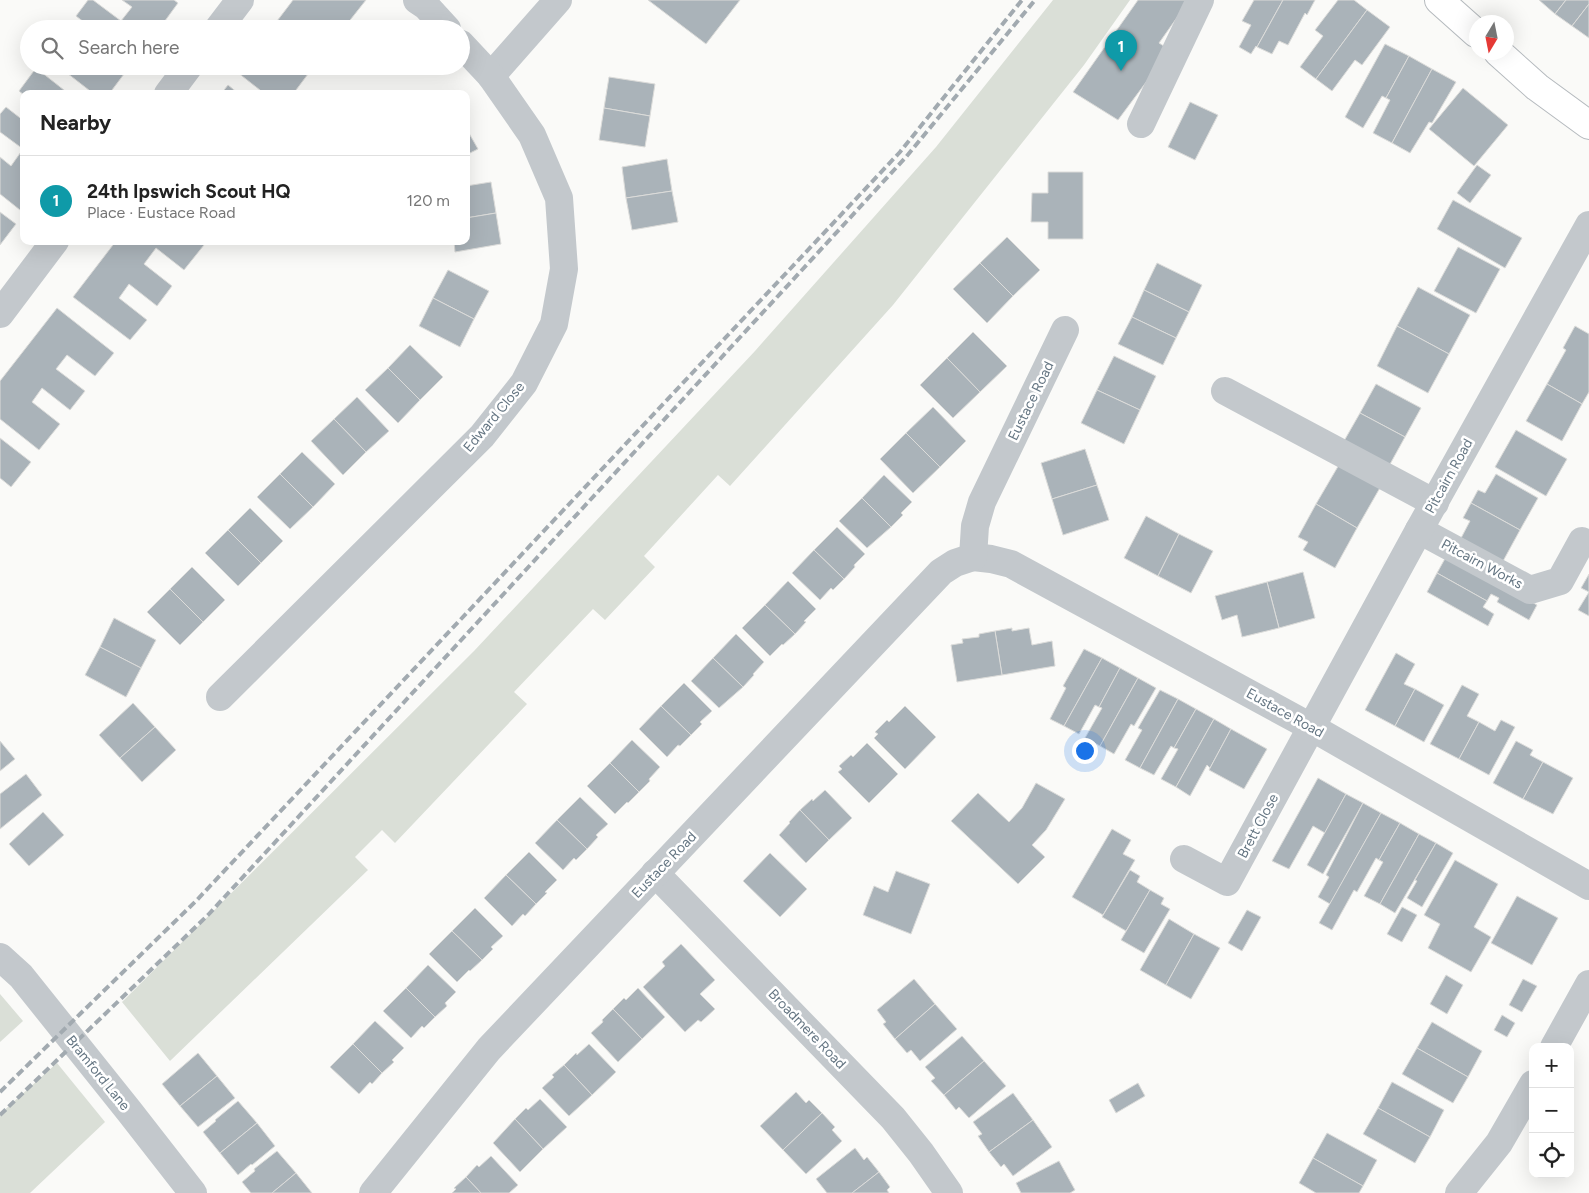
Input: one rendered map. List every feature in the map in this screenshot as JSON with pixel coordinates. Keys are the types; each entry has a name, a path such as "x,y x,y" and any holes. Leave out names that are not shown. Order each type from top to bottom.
{"main road":[{"path":"1439,0 1469,27"},
{"path":"1507,60 1536,86 1589,125"}],"street":[{"path":"225,20 240,0"},
{"path":"418,0 439,20"},
{"path":"491,76 558,0"},
{"path":"1141,124 1200,0"},
{"name":"Edward Close","path":"220,697 482,436 524,383 554,324 564,269 559,198 532,135 491,76 470,54"},
{"path":"171,90 182,75"},
{"name":"Pitcairn Road","path":"1311,727 1589,225"},
{"path":"0,314 52,245"},
{"name":"Eustace Road","path":"973,558 975,526 982,502 1065,330"},
{"path":"1225,391 1434,503"},
{"name":"Pitcairn Works","path":"1419,530 1530,590 1560,581 1582,541"},
{"name":"Eustace Road","path":"373,1193 489,1049 655,873 942,572 955,563 973,558 991,559 1011,564 1311,727 1589,886"},
{"name":"Brett Close","path":"1184,859 1228,882 1311,727"},
{"name":"Broadmere Road","path":"655,873 893,1118 949,1193"},
{"name":"Bramford Lane","path":"0,956 21,976 192,1193"},
{"path":"1556,1043 1589,984"},
{"path":"1459,1193 1499,1143 1531,1088"}],"shaded area":[{"path":"1053,0 1130,0 1084,65 893,305 730,486 718,475 644,556 655,567 605,620 593,609 514,692 527,704 395,843 382,830 355,857 368,870 170,1061 122,1002 474,651 755,351 936,147"},
{"path":"0,994 23,1021 0,1042"},
{"path":"57,1063 105,1122 30,1193 0,1193 0,1114"}],"building":[{"path":"88,0 93,0 120,20 81,20 76,16"},
{"path":"122,0 174,0 178,3 166,20 122,20 132,7"},
{"path":"293,0 366,0 350,20 278,20"},
{"path":"648,0 740,0 706,44"},
{"path":"1138,0 1186,0 1188,2 1159,43 1170,50 1118,120 1073,92"},
{"path":"1254,0 1283,0 1257,47 1251,54 1239,47 1251,25 1242,21"},
{"path":"1283,0 1315,0 1307,15 1305,13 1288,45 1279,41 1272,54 1257,47"},
{"path":"1338,0 1354,0 1367,10 1316,79 1300,67 1323,36 1315,30"},
{"path":"1539,0 1566,0 1555,14"},
{"path":"1566,0 1589,0 1589,4 1572,26 1555,14"},
{"path":"1589,4 1589,38 1572,26"},
{"path":"1367,10 1390,27 1362,65 1355,60 1332,91 1316,79"},
{"path":"1385,44 1409,56 1386,98 1382,96 1363,128 1345,117"},
{"path":"1409,56 1432,69 1392,143 1373,133 1390,100 1386,98"},
{"path":"1432,69 1456,82 1432,123 1429,122 1410,153 1392,143"},
{"path":"31,75 45,75 64,90 20,90"},
{"path":"70,75 123,75 112,90 89,90"},
{"path":"241,75 307,75 296,90 260,90"},
{"path":"609,77 655,84 650,116 604,108"},
{"path":"228,85 234,90 224,90"},
{"path":"1463,88 1508,125 1474,166 1429,129"},
{"path":"1190,102 1218,115 1195,160 1168,147"},
{"path":"6,107 20,118 20,147 0,132 0,114"},
{"path":"604,108 650,116 645,147 599,140"},
{"path":"470,135 478,149 470,153"},
{"path":"20,153 20,210 0,194 0,157 11,166"},
{"path":"667,159 672,191 626,198 622,167"},
{"path":"1477,165 1491,175 1470,203 1457,193"},
{"path":"1048,172 1083,172 1083,239 1048,239 1048,222 1031,222 1032,193 1048,193"},
{"path":"491,182 496,213 470,217 470,185"},
{"path":"672,191 678,222 632,230 626,198"},
{"path":"1453,200 1522,238 1505,268 1437,229"},
{"path":"0,212 16,224 0,245"},
{"path":"496,213 501,244 455,252 454,245 470,245 470,217"},
{"path":"1007,237 1040,270 1013,296 980,263"},
{"path":"113,245 204,245 184,270 156,248 144,264 172,286 157,306 129,284 119,298 147,320 130,340 73,297"},
{"path":"1458,247 1500,269 1476,313 1434,291"},
{"path":"980,263 1013,296 987,323 953,289"},
{"path":"1157,263 1202,285 1189,312 1144,290"},
{"path":"448,270 489,291 474,319 433,298"},
{"path":"1418,287 1470,315 1449,354 1397,326"},
{"path":"1144,290 1189,312 1176,338 1132,317"},
{"path":"433,298 474,319 460,347 419,326"},
{"path":"57,308 114,353 95,376 67,355 56,369 85,391 70,410 42,388 32,402 60,424 39,450 0,419 0,381"},
{"path":"1132,317 1176,338 1163,365 1118,344"},
{"path":"1397,326 1449,354 1428,393 1377,366"},
{"path":"1575,326 1589,334 1589,392 1582,404 1547,384 1566,350 1563,348"},
{"path":"973,332 1007,366 980,392 947,358"},
{"path":"410,345 443,377 420,400 388,368"},
{"path":"1114,356 1156,376 1140,410 1097,390"},
{"path":"947,358 980,392 953,418 920,385"},
{"path":"388,368 420,400 398,423 365,390"},
{"path":"1376,384 1421,408 1405,437 1360,413"},
{"path":"1547,384 1582,404 1562,441 1526,421"},
{"path":"1097,390 1140,410 1124,444 1081,423"},
{"path":"357,397 389,431 366,452 334,419"},
{"path":"933,407 966,441 940,467 906,433"},
{"path":"1360,413 1405,437 1389,466 1344,441"},
{"path":"334,419 366,452 343,475 311,441"},
{"path":"1516,430 1567,459 1546,496 1495,467"},
{"path":"906,433 940,467 913,493 880,459"},
{"path":"0,438 31,462 11,487 0,478"},
{"path":"1085,449 1097,485 1052,499 1041,463"},
{"path":"302,452 335,484 313,507 280,474"},
{"path":"1340,463 1381,486 1357,528 1316,504"},
{"path":"280,474 313,507 290,529 257,497"},
{"path":"1496,474 1538,498 1520,530 1471,503 1478,490 1485,493"},
{"path":"884,475 912,502 891,527 862,498"},
{"path":"1097,485 1109,520 1063,535 1052,499"},
{"path":"862,498 891,527 867,548 839,521"},
{"path":"1471,503 1520,530 1502,563 1460,540 1470,521 1463,518"},
{"path":"1316,504 1357,528 1335,568 1303,550 1308,542 1298,537"},
{"path":"250,508 283,541 261,563 228,530"},
{"path":"1146,516 1179,534 1158,576 1124,558"},
{"path":"837,527 865,554 844,579 814,550"},
{"path":"228,530 261,563 238,586 205,553"},
{"path":"1179,534 1213,551 1191,593 1158,576"},
{"path":"814,550 844,579 833,590 831,588 820,600 792,573"},
{"path":"1447,555 1537,605 1529,620 1497,602 1499,598 1491,594 1487,601 1437,573"},
{"path":"192,567 225,600 203,622 170,589"},
{"path":"1303,572 1315,618 1279,628 1267,582"},
{"path":"1437,573 1487,601 1483,607 1494,614 1488,626 1427,592"},
{"path":"1589,574 1589,592 1581,588"},
{"path":"788,581 816,609 795,634 765,605"},
{"path":"1267,582 1279,628 1242,637 1237,615 1222,620 1215,596"},
{"path":"170,589 203,622 180,645 147,612"},
{"path":"1589,592 1589,616 1578,610"},
{"path":"765,605 795,634 770,656 742,628"},
{"path":"114,618 156,640 141,668 100,647"},
{"path":"1012,628 1012,631 1029,628 1032,645 1052,641 1055,666 1002,675 995,631"},
{"path":"995,631 1002,675 957,682 951,645 963,643 962,639 979,637 979,634"},
{"path":"736,634 764,662 743,687 713,658"},
{"path":"100,647 141,668 126,697 85,675"},
{"path":"1084,649 1102,658 1064,726 1050,719 1066,688 1063,686"},
{"path":"1396,653 1415,664 1404,684 1415,689 1395,726 1365,710"},
{"path":"713,658 743,687 719,708 691,681"},
{"path":"1102,658 1120,668 1099,707 1095,705 1079,734 1064,726"},
{"path":"1120,668 1138,678 1100,746 1085,738 1102,708 1099,707"},
{"path":"1138,678 1156,688 1134,726 1131,724 1114,754 1100,746"},
{"path":"684,683 712,711 700,722 702,724 691,735 661,706"},
{"path":"1462,685 1479,694 1467,716 1479,722 1459,759 1430,744"},
{"path":"1415,689 1444,705 1424,742 1395,726"},
{"path":"1160,690 1178,699 1140,768 1125,760 1142,730 1138,728"},
{"path":"1178,699 1196,709 1174,748 1171,746 1154,775 1140,768"},
{"path":"133,703 155,727 120,758 99,735"},
{"path":"661,706 691,735 667,757 639,729"},
{"path":"905,706 936,737 905,769 874,738 878,734 875,732 887,720 889,722"},
{"path":"1196,709 1214,719 1176,787 1161,779 1178,749 1174,748"},
{"path":"1214,719 1231,729 1210,768 1207,765 1190,796 1176,787"},
{"path":"1501,720 1515,727 1489,775 1459,759 1479,722 1495,731"},
{"path":"155,727 176,750 142,782 120,758"},
{"path":"1231,729 1267,749 1244,789 1209,770"},
{"path":"632,740 660,767 639,792 610,763"},
{"path":"0,741 15,759 0,771"},
{"path":"1516,741 1533,750 1530,755 1543,762 1523,799 1493,783"},
{"path":"867,743 898,774 869,803 838,772 842,769 839,766 851,755 853,757"},
{"path":"1543,762 1573,778 1553,814 1523,799"},
{"path":"610,763 639,792 615,814 587,786"},
{"path":"26,774 42,795 0,829 0,794"},
{"path":"1318,778 1346,794 1325,833 1313,826 1289,869 1272,861"},
{"path":"1036,783 1065,799 1046,830 1032,845 1045,857 1018,884 951,821 978,793 1009,822 1022,808"},
{"path":"825,790 852,818 829,840 800,810"},
{"path":"1346,794 1363,803 1323,874 1307,865"},
{"path":"580,797 608,824 596,835 598,837 587,849 557,820"},
{"path":"1363,803 1381,813 1330,904 1318,897 1329,877 1326,875"},
{"path":"800,810 829,840 806,863 779,835"},
{"path":"43,812 64,835 29,866 9,844"},
{"path":"1381,813 1400,823 1379,860 1376,858 1357,892 1354,890 1332,930 1319,923"},
{"path":"557,820 587,849 576,860 574,858 563,870 535,843"},
{"path":"1400,823 1419,834 1380,904 1364,896 1383,862 1379,860"},
{"path":"1112,829 1131,840 1123,854 1135,860 1103,915 1072,897"},
{"path":"1419,834 1436,843 1395,913 1380,904"},
{"path":"1436,843 1453,853 1422,907 1407,898"},
{"path":"529,852 557,880 536,904 506,875"},
{"path":"770,853 807,889 780,917 743,881"},
{"path":"1455,860 1498,884 1474,927 1491,937 1471,972 1428,948 1440,924 1424,915"},
{"path":"1130,870 1140,876 1137,882 1150,890 1126,931 1102,917"},
{"path":"896,871 930,884 911,934 863,915 874,886 888,892"},
{"path":"506,875 536,904 512,926 484,898"},
{"path":"1150,890 1164,898 1161,904 1170,909 1144,953 1121,940"},
{"path":"1517,896 1558,918 1532,965 1491,943"},
{"path":"1402,907 1417,915 1402,942 1387,934"},
{"path":"475,908 503,936 491,947 493,949 482,960 452,931"},
{"path":"1247,910 1261,917 1242,951 1228,943"},
{"path":"1169,919 1194,934 1166,985 1140,970"},
{"path":"452,931 482,960 457,982 429,954"},
{"path":"1194,934 1220,948 1191,999 1166,985"},
{"path":"681,944 715,980 700,994 715,1009 701,1022 698,1020 685,1032 643,987 665,966 662,962"},
{"path":"428,965 456,992 445,1003 447,1006 435,1017 406,988"},
{"path":"1446,975 1463,985 1447,1014 1430,1004"},
{"path":"914,979 935,1004 895,1039 883,1024 886,1022 877,1010"},
{"path":"1523,979 1537,986 1522,1012 1509,1005"},
{"path":"406,988 435,1017 424,1028 422,1026 411,1038 383,1011"},
{"path":"638,988 665,1017 642,1039 613,1009"},
{"path":"935,1004 957,1029 920,1061 911,1050 907,1053 895,1039"},
{"path":"613,1009 642,1039 618,1062 591,1033"},
{"path":"1502,1015 1515,1023 1507,1037 1494,1030"},
{"path":"375,1021 404,1048 392,1060 394,1062 382,1073 353,1044"},
{"path":"1432,1022 1482,1051 1468,1077 1417,1048"},
{"path":"962,1036 984,1061 944,1095 931,1081 935,1078 925,1067"},
{"path":"353,1044 382,1073 359,1094 330,1067"},
{"path":"589,1044 616,1072 592,1095 564,1065"},
{"path":"1417,1048 1468,1077 1453,1103 1402,1074"},
{"path":"198,1053 217,1076 180,1106 162,1084"},
{"path":"984,1061 1006,1086 969,1118 959,1107 956,1110 944,1095"},
{"path":"564,1065 592,1095 569,1116 542,1088 554,1077 552,1075"},
{"path":"217,1076 235,1098 198,1127 180,1106"},
{"path":"1392,1082 1444,1110 1430,1137 1378,1108"},
{"path":"1138,1083 1145,1096 1116,1113 1109,1100"},
{"path":"796,1092 806,1103 809,1100 822,1113 783,1150 760,1126"},
{"path":"1013,1093 1033,1120 989,1152 978,1136 982,1134 973,1122"},
{"path":"540,1099 567,1127 543,1149 515,1119 526,1108 528,1110"},
{"path":"238,1101 257,1123 220,1153 203,1132"},
{"path":"1378,1108 1430,1137 1415,1163 1363,1134"},
{"path":"822,1113 835,1127 832,1130 842,1141 806,1174 783,1150"},
{"path":"515,1119 543,1149 520,1172 493,1143"},
{"path":"1033,1120 1052,1147 1013,1176 1004,1164 1001,1167 989,1152"},
{"path":"257,1123 275,1146 238,1175 220,1153"},
{"path":"1327,1133 1377,1160 1363,1186 1313,1158"},
{"path":"855,1148 864,1160 867,1157 879,1172 852,1193 827,1193 816,1179"},
{"path":"277,1151 296,1173 272,1193 251,1193 242,1182 255,1171 254,1169"},
{"path":"491,1156 518,1185 509,1193 481,1193 466,1177 477,1165 479,1167"},
{"path":"1313,1158 1363,1186 1359,1193 1316,1193 1299,1183"},
{"path":"1059,1161 1075,1190 1070,1193 1021,1193 1016,1183"},
{"path":"879,1172 890,1187 887,1190 889,1193 852,1193"},
{"path":"296,1173 312,1193 272,1193"},
{"path":"466,1177 481,1193 452,1193 456,1189 454,1188"}],"railway":[{"path":"0,1092 196,901 900,152 1022,0"},
{"path":"0,1115 208,915 906,157 1035,0"}],"place":[{"name":"24th Ipswich Scout HQ","path":"1121,71"}]}
